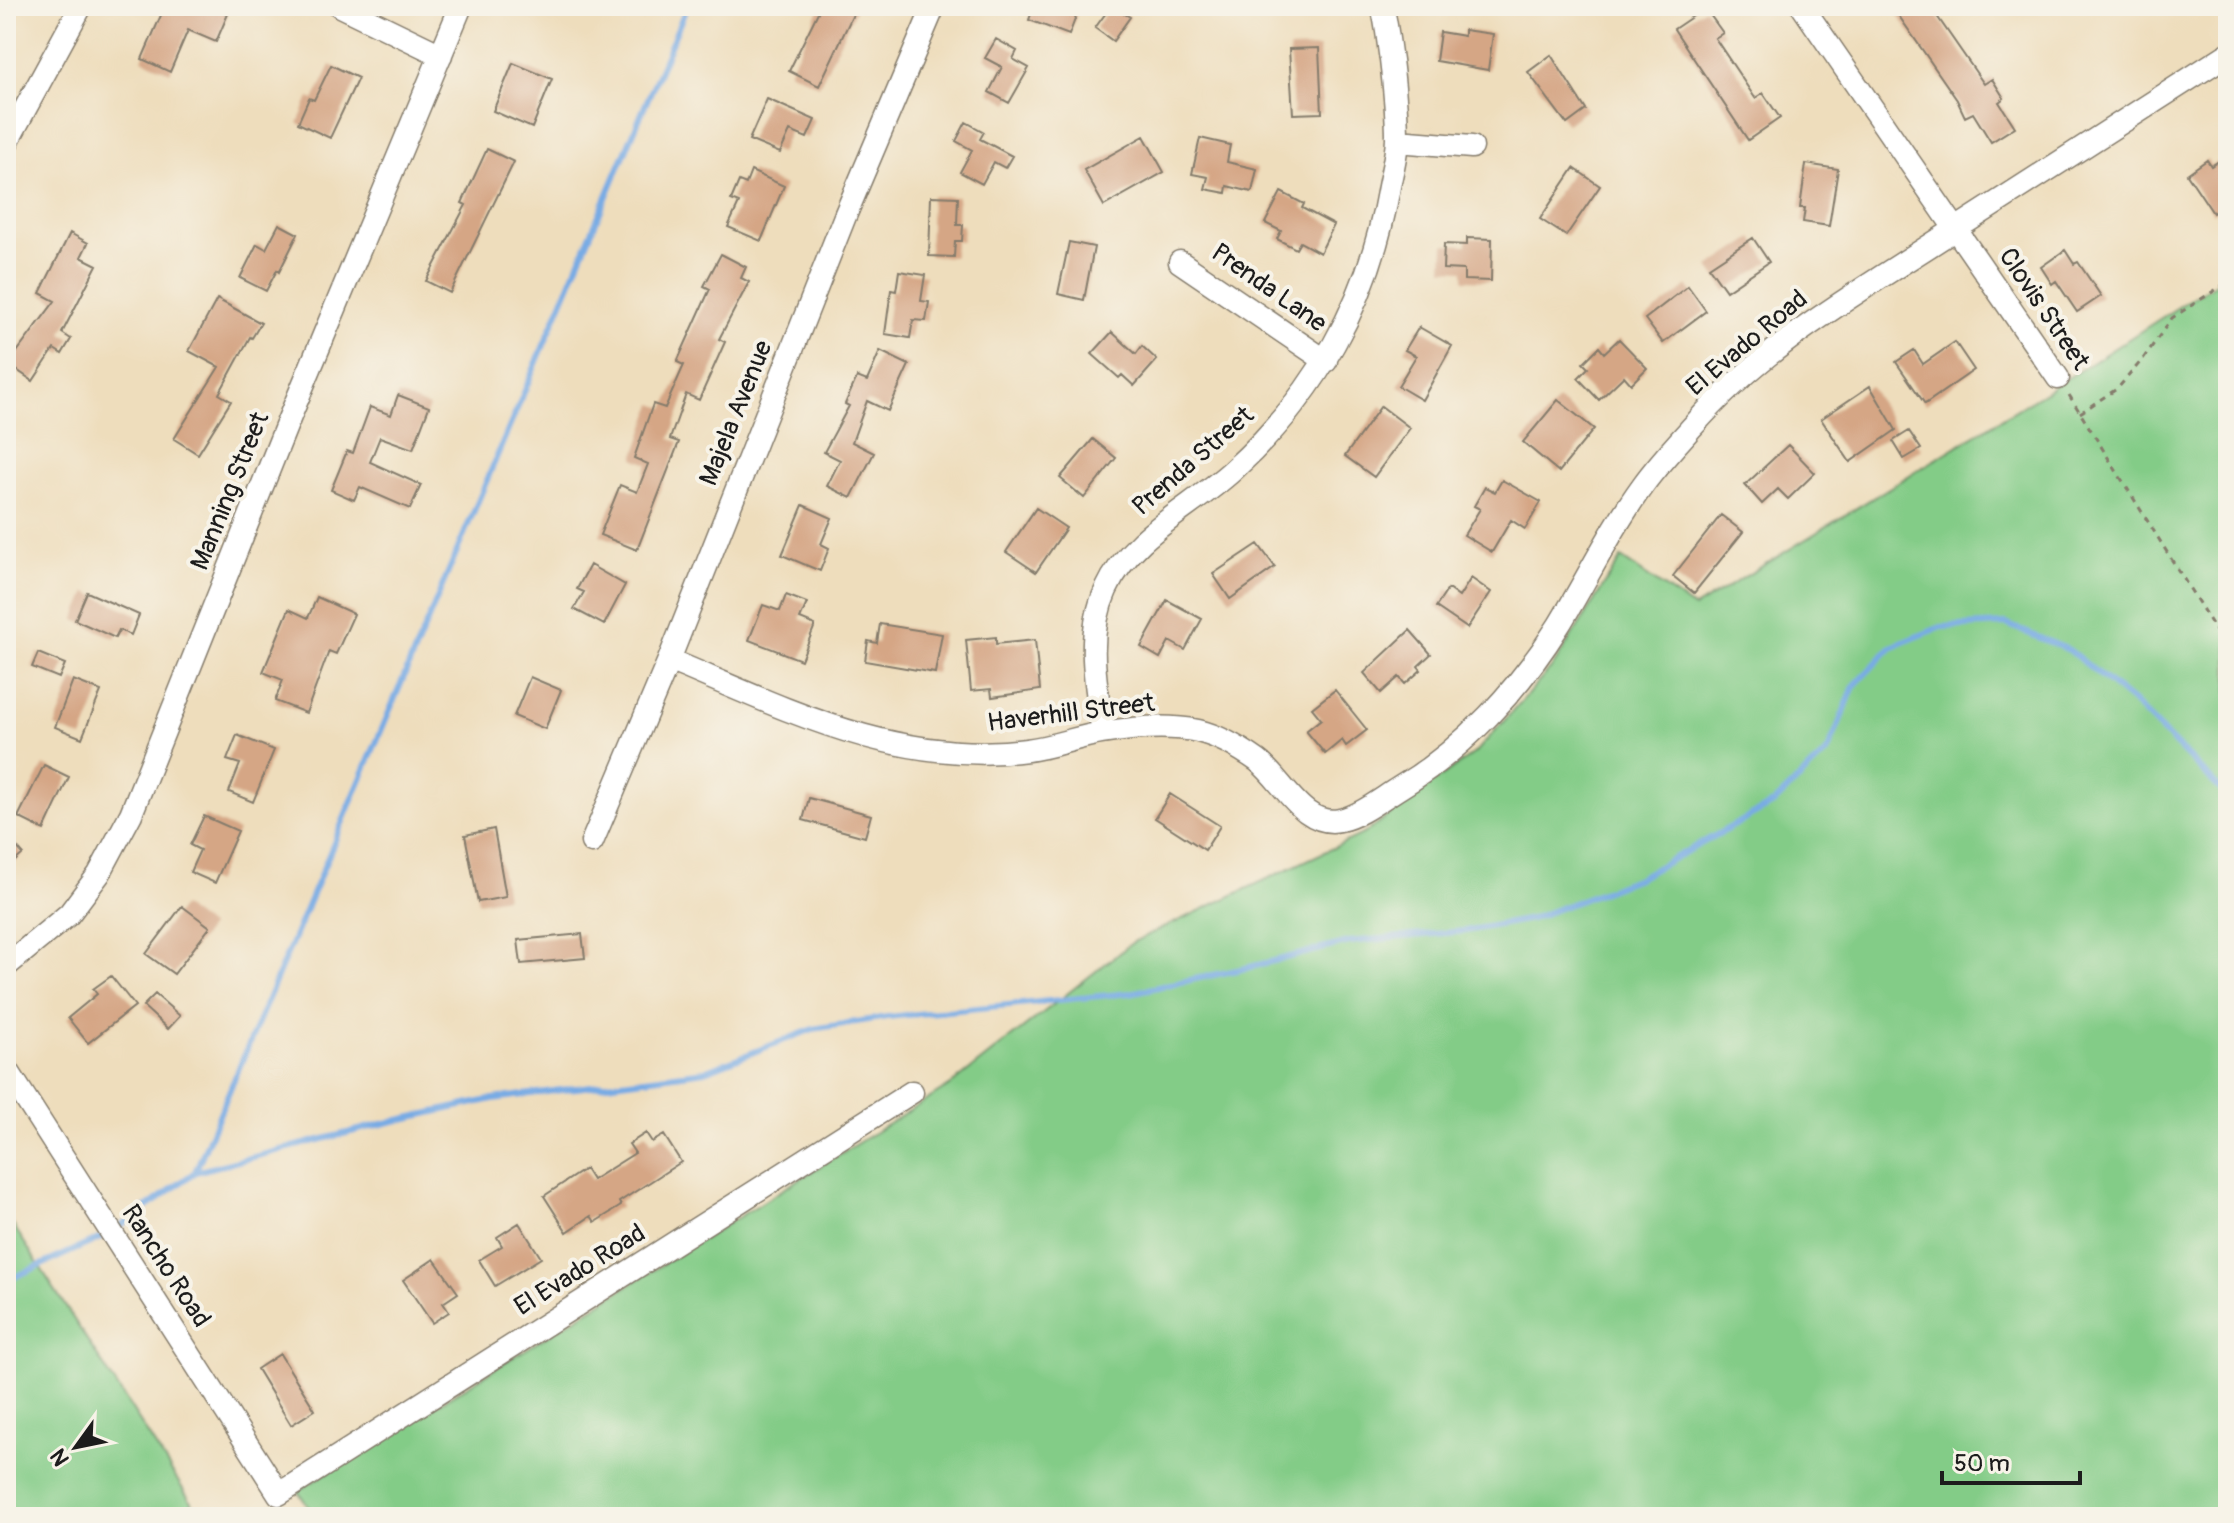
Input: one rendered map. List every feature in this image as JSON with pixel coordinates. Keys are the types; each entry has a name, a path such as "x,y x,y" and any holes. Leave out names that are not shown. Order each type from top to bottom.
{"street":[{"path":"6,144 81,6"},
{"path":"340,6 441,55"},
{"name":"Manning Street","path":"6,966 69,914 99,874 131,814 289,419 461,6"},
{"name":"Majela Avenue","path":"592,842 669,660 839,231 934,6"},
{"name":"Prenda Street","path":"1103,732 1093,663 1096,626 1106,590 1125,557 1165,522 1224,479 1263,443 1297,402 1326,361 1352,313 1371,265 1397,141 1393,79 1382,6"},
{"name":"Clovis Street","path":"1802,6 2058,378"},
{"name":"El Evado Road","path":"1319,820 1339,820 1414,779 1459,743 1499,704 1534,663 1643,485 1695,423 1744,375 1842,302 2228,54"},
{"path":"1397,141 1472,147"},
{"name":"Prenda Lane","path":"1180,262 1326,361"},
{"name":"Haverhill Street","path":"669,660 807,717 873,740 925,751 1028,750 1103,732 1155,728 1199,731 1228,743 1262,764 1299,806 1319,820"},
{"name":"Rancho Road","path":"6,1068 279,1494"},
{"name":"El Evado Road","path":"279,1494 912,1092"}],"path":[{"path":"2080,413 2118,388 2172,318 2228,282"},
{"name":"Clovis Street","path":"2058,378 2228,650"}],"green space":[{"path":"2228,275 2228,1517 315,1517 298,1491 951,1085 1133,942 1365,833 1477,751 1554,665 1621,558 1694,608 2074,374"},
{"path":"6,1214 201,1517 6,1517"}],"building":[{"path":"165,6 210,6 228,14 216,42 188,30 170,72 142,59"},
{"path":"821,6 857,6 819,86 789,71"},
{"path":"1034,6 1080,6 1069,35 1029,20"},
{"path":"1111,6 1130,17 1113,41 1095,28"},
{"path":"1892,6 1930,6 1984,84 1992,79 2004,98 1999,102 2015,127 1991,142 1973,113 1965,117 1957,100"},
{"path":"1705,8 1723,33 1715,38 1755,98 1763,93 1780,118 1748,140 1674,29"},
{"path":"1464,30 1493,34 1488,70 1436,61 1440,32 1464,36"},
{"path":"996,39 1017,51 1013,59 1029,68 1009,103 989,92 1002,67 985,58"},
{"path":"1319,48 1322,113 1293,114 1289,49"},
{"path":"1551,55 1586,110 1567,124 1528,72"},
{"path":"513,63 552,79 532,128 493,111"},
{"path":"331,65 358,78 330,138 298,123 309,98 314,100"},
{"path":"767,99 815,120 807,138 790,131 780,153 749,140"},
{"path":"966,122 984,132 980,139 1012,156 1005,168 994,162 982,184 960,172 972,150 956,141"},
{"path":"1144,136 1164,172 1104,206 1084,170"},
{"path":"1200,138 1230,145 1227,162 1257,169 1252,192 1227,186 1226,193 1205,189 1208,177 1192,174"},
{"path":"487,149 514,162 450,293 426,281 466,205 462,203"},
{"path":"2228,155 2228,202 2213,213 2187,174 2207,160 2211,166"},
{"path":"1806,164 1838,169 1829,226 1803,222 1805,208 1800,208"},
{"path":"1574,168 1600,186 1566,236 1540,219"},
{"path":"751,171 784,186 761,241 728,227 739,203 731,200 739,181 746,184"},
{"path":"1281,192 1304,204 1302,208 1334,225 1320,253 1300,242 1296,249 1277,239 1281,231 1265,223"},
{"path":"931,196 958,197 957,225 963,225 962,241 955,241 954,257 929,256"},
{"path":"279,224 298,234 266,291 240,278 257,244 266,249"},
{"path":"70,233 88,243 81,257 97,265 62,333 71,339 62,354 54,349 33,381 8,364 55,301 40,293"},
{"path":"1467,238 1492,239 1491,281 1464,280 1464,270 1443,269 1444,244 1467,245"},
{"path":"1753,238 1769,262 1726,291 1709,267"},
{"path":"1069,242 1094,247 1084,300 1058,294"},
{"path":"2065,250 2074,264 2078,262 2101,296 2077,312 2056,281 2052,284 2041,267"},
{"path":"721,254 746,267 741,278 749,282 719,339 725,342 699,400 686,394 670,439 679,442 637,550 600,535 620,485 637,492 648,464 634,458 653,404 665,408 684,365 677,362 710,289 704,286"},
{"path":"899,271 925,275 921,301 929,302 926,321 913,320 910,338 885,334 891,290 896,291"},
{"path":"1688,286 1706,311 1663,343 1645,319"},
{"path":"217,299 261,323 219,394 231,401 198,454 174,439 219,367 189,351"},
{"path":"1419,327 1452,346 1422,400 1398,386 1416,356 1405,350"},
{"path":"1112,332 1136,354 1142,346 1157,360 1134,386 1122,375 1119,378 1092,354"},
{"path":"1619,339 1647,368 1631,384 1624,376 1599,400 1578,378 1588,368 1583,363 1599,347 1604,353"},
{"path":"1955,342 1974,370 1925,404 1896,362 1914,350 1923,364"},
{"path":"880,351 909,365 888,411 867,401 852,442 874,453 851,498 827,486 840,460 824,452 849,406 845,404 857,377 867,381"},
{"path":"1870,386 1896,430 1850,462 1821,419"},
{"path":"398,395 429,407 413,449 380,437 370,462 421,485 410,509 360,487 354,500 331,490 347,451 353,453 370,407 391,415"},
{"path":"1558,400 1594,429 1559,472 1523,442"},
{"path":"1381,406 1410,428 1374,477 1345,456"},
{"path":"1909,431 1921,449 1904,459 1893,441"},
{"path":"1093,439 1116,458 1084,498 1060,478"},
{"path":"1788,445 1815,473 1788,499 1778,489 1762,504 1745,485"},
{"path":"1502,480 1541,502 1525,529 1511,520 1492,552 1464,535 1480,509 1474,506 1485,487 1495,492"},
{"path":"803,505 832,518 821,544 829,548 820,571 782,555"},
{"path":"1036,508 1066,528 1036,572 1006,552"},
{"path":"1721,515 1743,532 1694,593 1673,576"},
{"path":"1258,544 1275,567 1230,599 1213,574"},
{"path":"590,565 625,585 604,625 574,609 584,592 577,589"},
{"path":"1471,578 1491,592 1467,628 1436,607 1448,589 1459,597"},
{"path":"87,592 139,615 131,635 119,630 115,638 75,620"},
{"path":"786,595 807,603 800,619 815,625 801,660 749,640 763,605 780,611"},
{"path":"317,597 354,614 336,654 329,651 306,713 275,701 283,680 263,672 289,609 308,618"},
{"path":"1167,600 1202,619 1185,650 1169,641 1160,658 1141,647"},
{"path":"880,624 942,634 935,673 865,661 868,641 877,643"},
{"path":"1410,630 1431,654 1418,666 1421,670 1405,684 1399,677 1381,693 1364,673"},
{"path":"996,637 996,644 1035,640 1040,690 992,697 991,689 971,691 966,640"},
{"path":"38,653 65,664 59,678 32,667"},
{"path":"530,677 561,690 545,729 514,716"},
{"path":"73,680 101,691 82,738 55,727"},
{"path":"1335,690 1367,730 1346,746 1342,740 1325,754 1306,731 1321,719 1312,708"},
{"path":"237,735 274,750 253,802 229,792 240,764 227,760"},
{"path":"44,765 69,777 44,830 18,817"},
{"path":"1170,794 1220,826 1205,850 1155,818"},
{"path":"809,798 871,815 865,837 803,820"},
{"path":"204,816 238,831 215,883 190,872 200,850 190,845"},
{"path":"494,829 506,897 478,902 465,835"},
{"path":"6,835 23,854 6,869"},
{"path":"182,906 210,927 174,974 146,954"},
{"path":"582,934 585,958 521,964 518,940"},
{"path":"111,976 135,1006 88,1043 68,1018 97,994 93,989"},
{"path":"155,994 180,1016 168,1029 143,1006"},
{"path":"646,1133 652,1142 664,1135 681,1162 619,1202 621,1206 595,1222 591,1216 567,1232 544,1196 585,1169 592,1180 635,1153 629,1144"},
{"path":"519,1223 541,1258 495,1286 479,1260 502,1246 497,1237"},
{"path":"434,1259 458,1293 443,1303 449,1312 432,1323 403,1280"},
{"path":"280,1354 315,1410 291,1425 257,1369"}],"waterway":[{"path":"195,1172 687,6"},
{"path":"6,1281 112,1233 195,1172 390,1122 493,1099 705,1071 813,1029 887,1017 1130,993 1349,942 1465,931 1531,919 1638,878 1773,804 1828,751 1854,686 1891,647 1941,627 2006,624 2069,650 2133,702 2228,797"}]}
